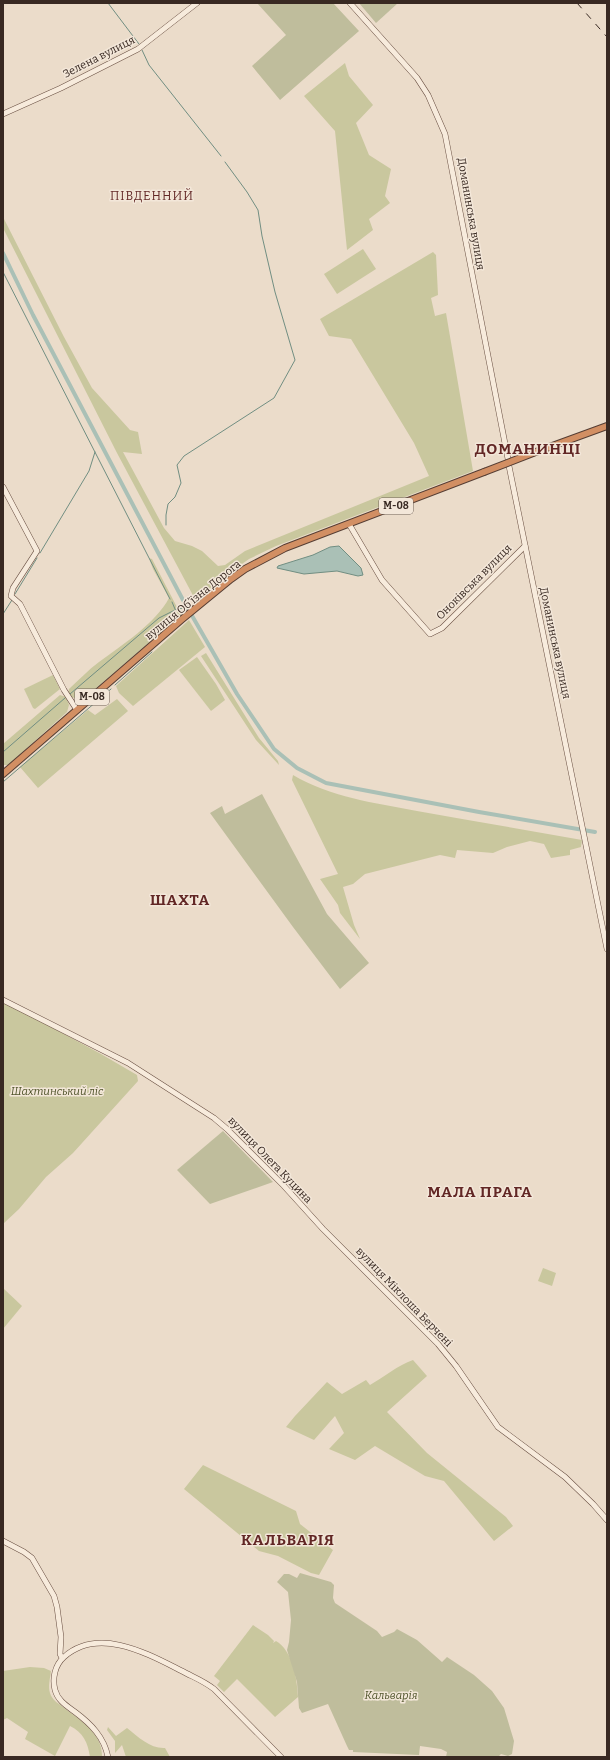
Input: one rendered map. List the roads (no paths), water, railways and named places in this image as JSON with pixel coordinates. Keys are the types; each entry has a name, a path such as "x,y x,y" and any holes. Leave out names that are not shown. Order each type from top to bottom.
{"highway":[{"name":"вулиця Обʼїзна Дорога","path":"3,774 181,620 231,579 262,559 284,548 607,426"}],"street":[{"name":"Зелена вулиця","path":"3,114 55,91 138,49 196,3"},
{"name":"Доманинська вулиця","path":"350,3 417,78 428,95 445,134 508,459"},
{"name":"Доманинська вулиця","path":"509,466 607,949"},
{"path":"3,487 37,551 13,588 11,596 20,604 64,690 77,710"},
{"name":"Оноківська вулиця","path":"349,524 382,580 430,634 438,631 447,624 525,546"},
{"name":"вулиця Олега Куцина","path":"3,1000 110,1054 214,1118 284,1186 319,1224"},
{"name":"вулиця Міклоша Берчені","path":"319,1224 438,1344 456,1366 498,1427 565,1477 607,1520"},
{"path":"3,1541 32,1558 54,1596 60,1630 60,1654 62,1658"},
{"path":"108,1757 106,1746 101,1736 88,1723 63,1703 56,1694 54,1676 58,1663 72,1650 94,1642 116,1645 148,1653 207,1684 281,1757"}],"waterway":[{"path":"108,3 139,44"},
{"path":"142,50 149,65 221,156"},
{"path":"166,525 168,504 175,497 181,483 177,465 184,456 274,398 295,360 275,292 262,236 258,210 225,162"},
{"path":"3,253 33,315 183,600 237,694 274,749 297,768 326,783 595,832"},
{"path":"3,272 170,599"},
{"path":"40,553 89,471 95,452"},
{"path":"15,594 37,558"},
{"path":"3,614 12,600"},
{"path":"172,602 175,609"},
{"path":"70,694 159,618 175,610 187,607"},
{"path":"115,685 152,652"},
{"path":"3,782 111,689"},
{"path":"3,752 65,698"}],"railway":[{"path":"577,3 607,37"}],"district":[{"name":"ПІВДЕННИЙ","path":"152,196"},
{"name":"ДОМАНИНЦІ","path":"528,449"},
{"name":"ШАХТА","path":"180,900"},
{"name":"МАЛА ПРАГА","path":"480,1192"},
{"name":"КАЛЬВАРІЯ","path":"288,1540"}],"park label":[{"name":"Шахтинський ліс","path":"57,1091"},
{"name":"Кальварія","path":"391,1695"}]}
